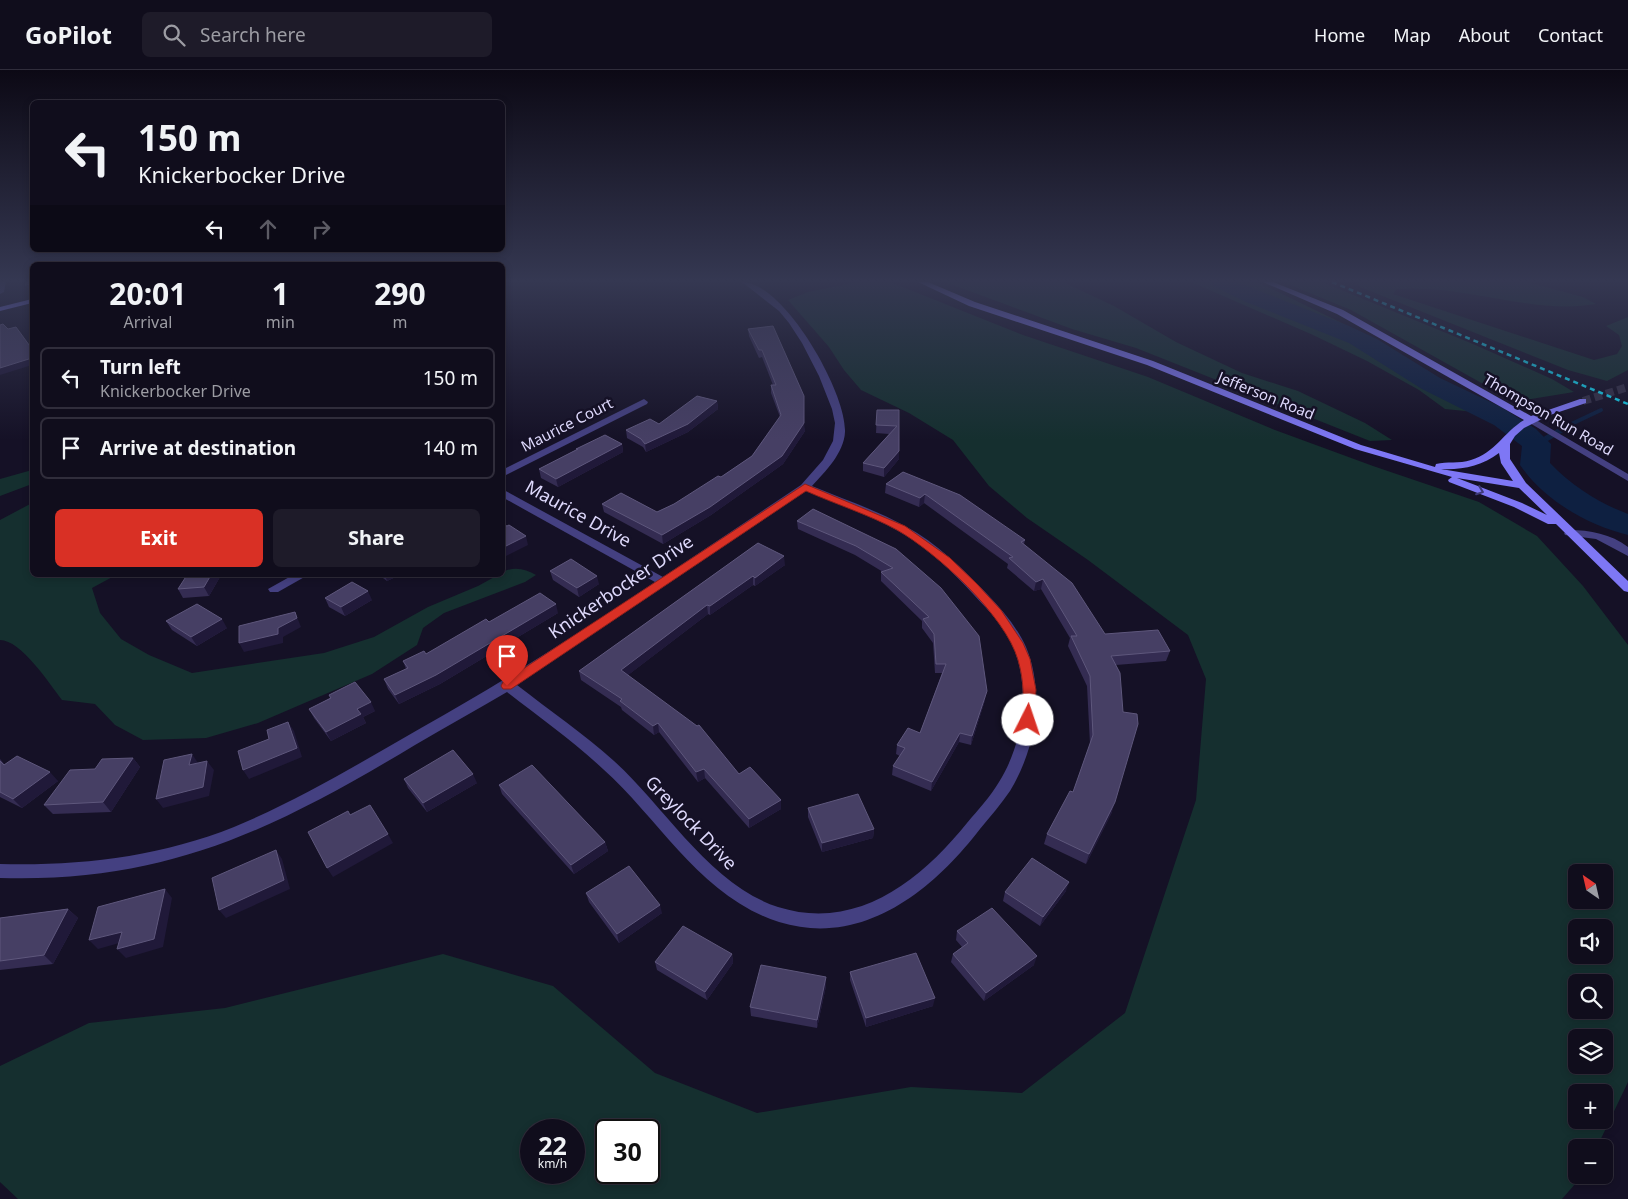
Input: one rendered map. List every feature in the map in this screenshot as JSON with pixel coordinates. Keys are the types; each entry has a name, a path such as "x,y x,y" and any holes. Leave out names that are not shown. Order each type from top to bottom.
{"street":[{"name":"Knickerbocker Drive","path":"0,871 50,872 108,866 168,854 234,833 311,798 507,686 805,487 826,465 835,448 840,431 839,414 831,394 801,335"},
{"name":"Jefferson Road","path":"1064,335 1142,361 1312,430 1402,462 1444,473 1522,485"},
{"name":"Thompson Run Road","path":"1380,335 1531,420 1628,478"},
{"path":"1402,462 1443,466 1473,463 1487,459 1521,425 1582,401"},
{"name":"Maurice Court","path":"505,472 644,402"},
{"path":"1508,439 1504,455 1510,468 1522,485 1628,588"},
{"path":"1402,462 1518,505 1569,532 1598,535 1620,546 1628,553"},
{"name":"Greylock Drive","path":"507,686 609,764 706,869 723,884 754,904 788,917 809,920 830,919 870,911 908,892 944,862 1006,783 1027,730 1030,700 1028,674 1018,643 997,612 946,561 901,528 805,487"},
{"name":"Maurice Drive","path":"505,494 663,582"},
{"path":"274,589 298,577"}],"green space":[{"path":"818,335 1022,335 1148,377 1275,430 1479,502 1537,536 1583,586 1628,645 1628,1082 1613,1113 1613,1084 1568,1084 1568,1129 1606,1129 1601,1139 1568,1139 1568,1184 1575,1184 1562,1199 18,1199 0,1182 0,1066 89,1023 225,1008 443,954 553,986 655,1073 757,1113 911,1087 1022,1093 1125,1013 1196,800 1206,679 1188,635 1088,560 1027,518 989,486 953,440 909,413 861,390"},
{"path":"1091,335 1163,335 1242,373 1298,391 1365,423 1392,440 1370,441 1136,348"},
{"path":"1313,335 1363,335 1464,392 1475,412 1445,409 1419,390 1367,361"},
{"path":"1395,335 1450,335 1552,379 1574,392 1525,400 1494,390"},
{"path":"1480,335 1517,335 1594,360 1617,354 1622,346 1619,335 1628,335 1628,370 1607,381 1568,370"},
{"path":"30,471 30,485 0,496 0,479"},
{"path":"30,504 30,577 112,577 92,588 100,613 121,639 149,655 192,673 324,653 374,637 428,607 494,577 505,577 505,571 507,570 520,569 536,575 525,582 444,613 423,628 417,645 372,674 258,723 206,738 143,740 115,725 95,704 62,700 34,664 17,647 0,640 0,520"}],"building":[{"path":"0,335 22,335 30,346 30,359 0,368"},
{"path":"751,335 777,335 804,396 804,423 782,456 710,507 662,535 602,504 621,493 657,512 674,504 718,476 721,477 752,456 781,415 771,385 776,385 762,350 759,350"},
{"path":"697,396 717,401 688,424 645,444 641,439 626,430 650,419 659,424"},
{"path":"877,410 899,410 899,451 884,468 863,463 897,426 876,425"},
{"path":"605,435 622,444 556,479 539,469 578,449 576,449"},
{"path":"903,472 960,495 1025,540 1021,542 1072,583 1105,634 1158,630 1170,651 1111,656 1120,673 1123,712 1137,714 1138,724 1115,802 1089,854 1047,834 1070,791 1073,792 1093,735 1090,676 1071,636 1077,636 1043,579 1036,582 1009,558 1013,557 925,494 920,498 886,484"},
{"path":"813,509 896,549 941,588 979,636 987,691 972,736 960,733 932,782 893,766 905,748 897,745 908,728 920,733 946,664 936,664 934,634 923,619 929,617 881,572 893,568 856,546 797,521"},
{"path":"505,525 509,525 526,536 505,546"},
{"path":"758,543 784,556 755,578 753,576 710,606 707,605 621,670 697,726 699,725 739,774 750,767 781,800 749,819 704,769 696,772 658,723 653,726 620,701 622,699 579,671"},
{"path":"571,559 597,576 577,588 550,571"},
{"path":"186,577 210,577 204,587 178,589"},
{"path":"352,582 368,591 341,607 325,598"},
{"path":"540,593 556,604 436,675 395,695 384,679 408,668 403,661 424,651 426,654 486,619 489,622"},
{"path":"197,604 222,619 191,637 166,621"},
{"path":"295,612 297,618 278,628 278,634 239,643 239,626"},
{"path":"355,682 371,702 357,709 361,714 326,732 309,709 331,698 329,695"},
{"path":"288,722 297,748 243,770 238,751 269,739 267,730"},
{"path":"453,750 473,774 423,803 404,779"},
{"path":"192,754 189,765 207,761 203,787 156,799 164,760"},
{"path":"17,756 50,772 13,799 0,792 0,761 4,765"},
{"path":"133,758 103,802 44,805 70,770 95,769 102,759"},
{"path":"532,765 605,842 571,865 499,785"},
{"path":"858,794 874,829 822,843 808,808"},
{"path":"370,805 388,834 327,868 308,832 348,811 350,815"},
{"path":"276,850 284,880 219,910 212,878"},
{"path":"1032,858 1069,882 1043,917 1005,892"},
{"path":"629,866 660,905 617,934 586,893"},
{"path":"165,889 154,939 117,949 122,932 89,940 98,907"},
{"path":"992,908 1037,956 986,993 953,954 968,943 957,931"},
{"path":"68,909 44,955 0,961 0,918"},
{"path":"683,926 732,954 705,992 655,962"},
{"path":"916,953 935,998 866,1018 850,972"},
{"path":"761,965 826,977 817,1020 750,1007"}],"waterway":[{"path":"1349,335 1379,350 1431,383 1504,419 1537,444 1535,465 1555,485 1566,494 1602,515 1628,525"},
{"path":"1565,427 1601,410"},
{"path":"1537,444 1568,426"}],"tunnel":[{"path":"1583,401 1628,387"}],"railway":[{"path":"1460,335 1628,404"}],"route":[{"path":"507,686 805,487 876,516 914,536 946,561 997,612 1018,643 1024,659 1030,690 1028,720"}]}
